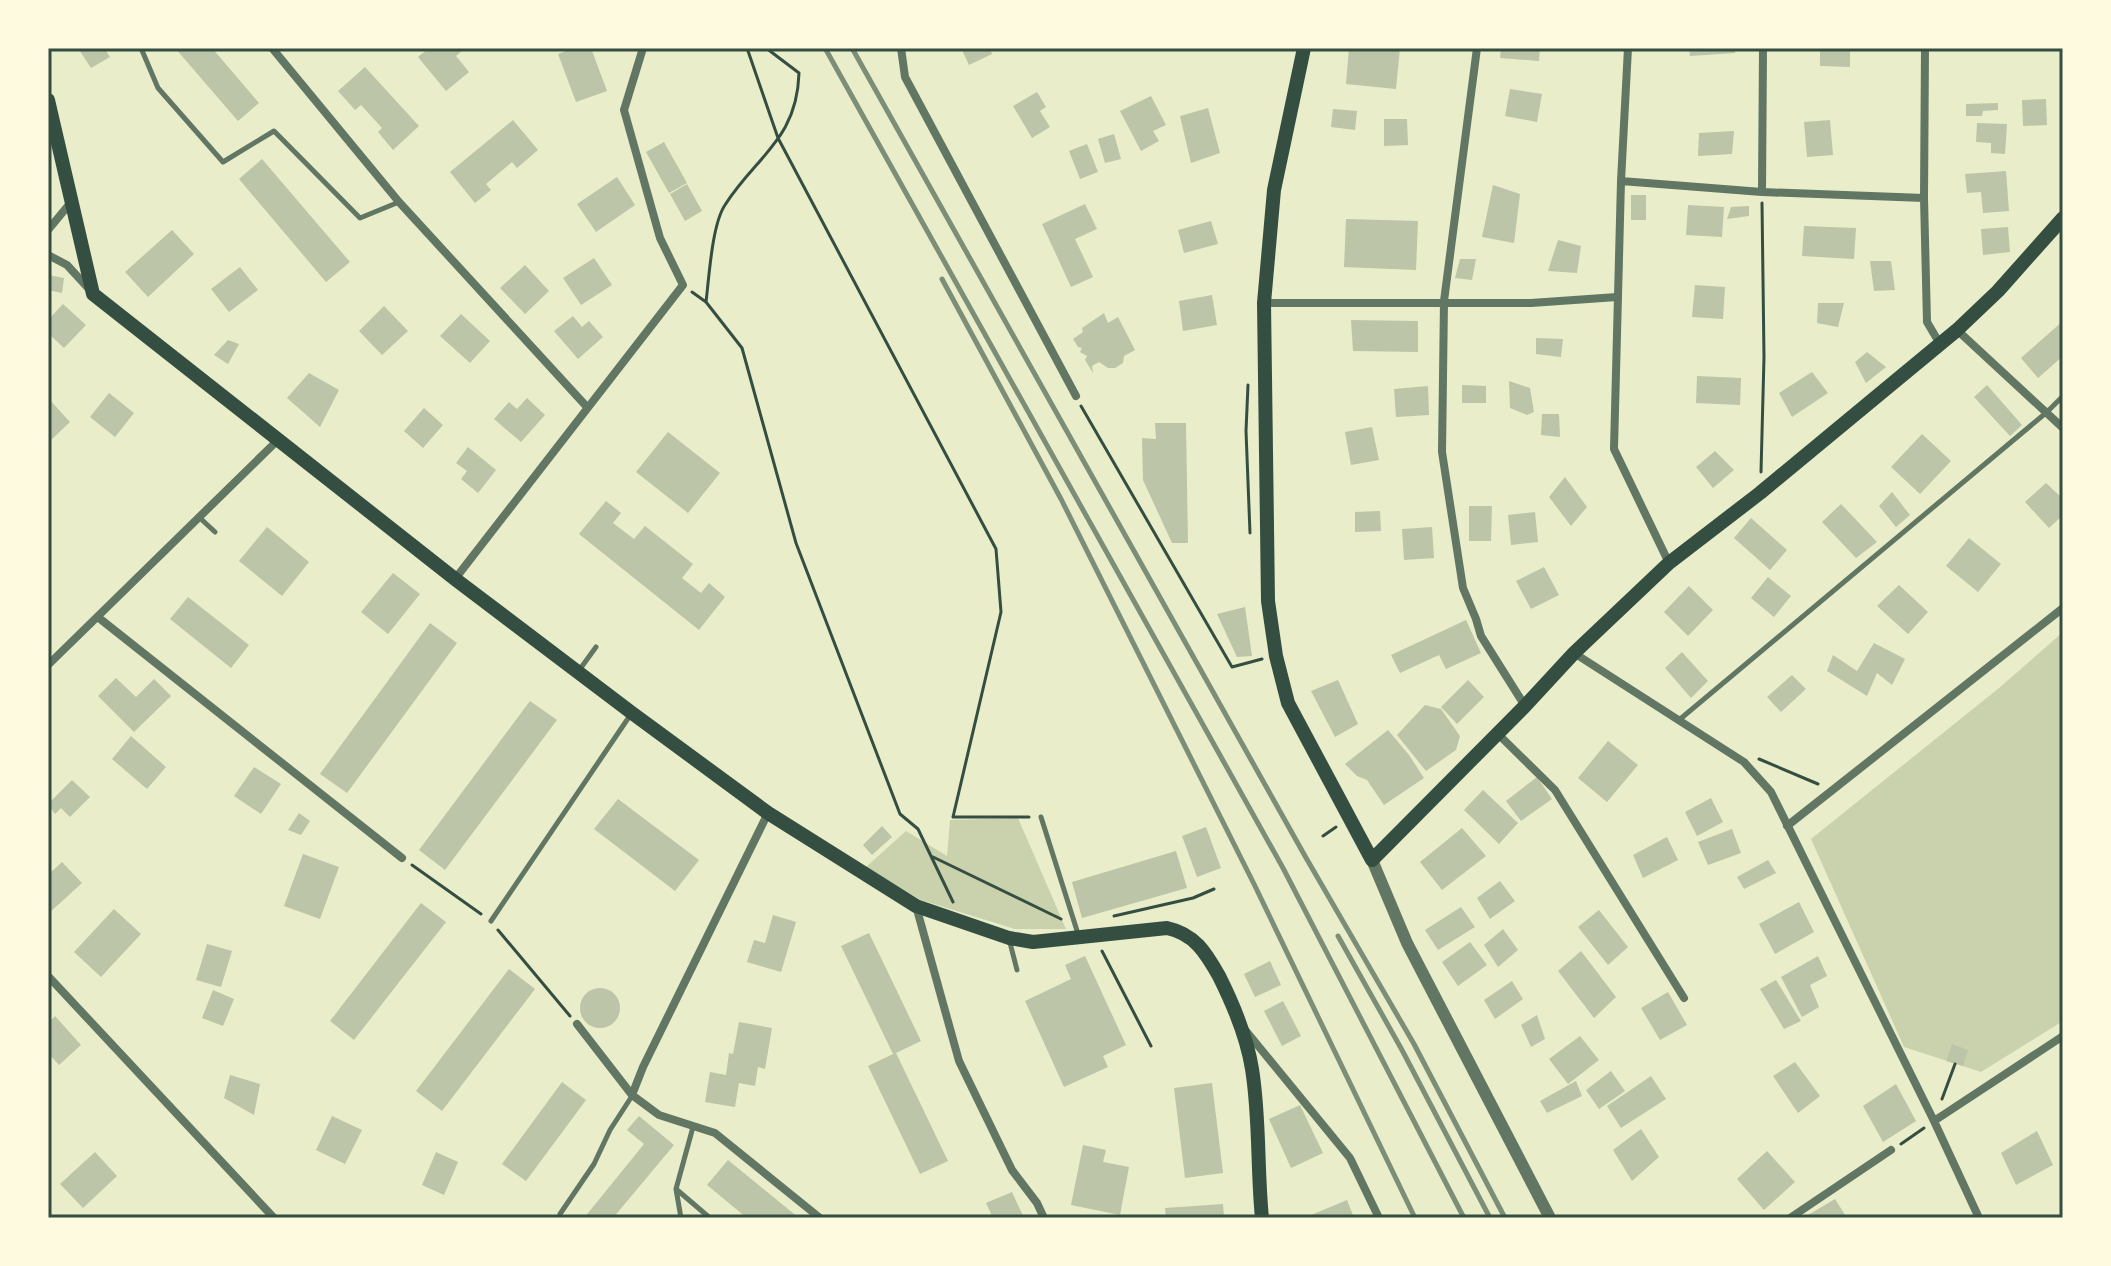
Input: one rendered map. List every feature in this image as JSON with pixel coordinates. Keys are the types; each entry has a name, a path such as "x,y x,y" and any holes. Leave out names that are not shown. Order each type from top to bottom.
{"main road":[{"path":"1304,48 1274,190 1264,303 1268,601 1276,656 1288,703 1372,860 1574,653 1669,563 1760,493 1957,330 1998,291 2063,218"},
{"path":"48,100 93,294 455,579 768,813 916,906 1009,938 1033,942 1077,932 1167,928 1180,930 1202,948 1241,1024 1252,1069 1262,1218"}],"street":[{"path":"272,48 399,202 587,407"},
{"path":"455,579 683,285 660,238 624,110 643,48"},
{"path":"901,48 905,77 1076,396"},
{"path":"1477,48 1444,301 1442,452 1463,588 1481,636 1525,706"},
{"path":"1628,48 1614,449 1669,563"},
{"path":"1762,192 1763,48"},
{"path":"1925,48 1927,322 1940,344"},
{"path":"1621,181 1762,192 1924,198"},
{"path":"48,230 72,201"},
{"path":"48,255 67,265 93,294"},
{"path":"1264,303 1531,303 1617,297"},
{"path":"1957,330 2063,428"},
{"path":"48,665 279,439"},
{"path":"1787,826 2063,608"},
{"path":"99,618 402,858"},
{"path":"1574,653 1744,762 1771,792 1979,1218"},
{"path":"1498,734 1555,790 1684,998"},
{"path":"632,1095 768,813"},
{"path":"1372,860 1407,943 1550,1218"},
{"path":"916,906 959,1061 1012,1170 1037,1203 1044,1218"},
{"path":"48,976 274,1218"},
{"path":"577,1024 632,1095 659,1115 715,1133 820,1218"},
{"path":"1241,1024 1350,1158 1379,1218"},
{"path":"1934,1121 2063,1036"},
{"path":"1790,1218 1891,1150"}],"lane":[{"path":"141,48 158,88 223,162 274,131 360,218 399,202"},
{"path":"1679,720 2063,396"},
{"path":"200,518 215,532"},
{"path":"578,672 596,647"},
{"path":"491,921 632,713"},
{"path":"1041,817 1077,932"},
{"path":"1009,938 1017,970"},
{"path":"560,1214 594,1164 632,1095"},
{"path":"681,1218 676,1189 693,1126"},
{"path":"676,1189 710,1218"}],"path":[{"path":"747,48 778,138 996,549 1001,612 953,817 1041,817"},
{"path":"706,302 715,237 723,207 790,122 798,89 799,73 766,48"},
{"path":"1760,493 1764,357 1762,192"},
{"path":"683,285 706,302 742,348 796,543 900,814 918,829 955,906"},
{"path":"1076,396 1232,667 1276,656"},
{"path":"1746,754 1832,791"},
{"path":"1323,836 1336,827"},
{"path":"931,856 1077,932"},
{"path":"402,858 491,921 577,1024"},
{"path":"1110,917 1193,898 1214,889"},
{"path":"1099,947 1151,1046"},
{"path":"1891,1150 1934,1121 1955,1064"}],"green space":[{"path":"2063,632 2063,1021 1981,1072 1904,1047 1811,839 1999,688"},
{"path":"1018,818 1066,929 1015,929 921,900 866,867 906,831 947,856 950,820"}],"building":[{"path":"78,48 104,48 110,57 91,68"},
{"path":"175,48 212,48 259,103 238,121"},
{"path":"429,48 465,48 456,56 469,72 446,91 418,57"},
{"path":"574,48 591,48 607,91 576,102 558,54"},
{"path":"961,48 990,48 992,54 969,65"},
{"path":"1349,48 1400,48 1396,89 1346,84"},
{"path":"1501,48 1540,48 1539,61 1500,58"},
{"path":"1689,48 1736,48 1735,53 1690,56"},
{"path":"1820,48 1850,48 1850,67 1820,66"},
{"path":"365,67 419,126 393,150 378,132 382,128 361,105 355,110 338,91"},
{"path":"1510,89 1542,94 1537,122 1505,116"},
{"path":"1037,92 1046,107 1040,111 1050,127 1032,138 1013,106"},
{"path":"1151,96 1166,125 1153,131 1159,141 1141,151 1120,111"},
{"path":"2046,99 2047,125 2023,126 2022,100"},
{"path":"1998,103 1998,110 1983,111 1982,116 1966,116 1966,104"},
{"path":"1208,108 1220,153 1191,163 1180,116"},
{"path":"1333,109 1357,111 1355,130 1331,127"},
{"path":"1384,119 1407,119 1408,145 1384,146"},
{"path":"513,120 538,150 517,168 512,162 486,184 491,190 475,203 450,172"},
{"path":"1830,120 1833,155 1807,157 1804,122"},
{"path":"1977,123 2007,124 2005,154 1991,153 1991,143 1976,142"},
{"path":"1734,131 1732,154 1698,156 1699,133"},
{"path":"1114,134 1121,159 1105,163 1098,139"},
{"path":"664,142 687,183 669,193 646,152"},
{"path":"1087,144 1098,172 1080,179 1069,151"},
{"path":"262,159 350,262 326,282 239,179"},
{"path":"2006,171 2009,211 1983,213 1981,192 1967,193 1965,174"},
{"path":"617,177 635,205 596,232 577,204"},
{"path":"687,184 702,211 685,221 670,194"},
{"path":"1493,185 1520,194 1514,243 1482,237"},
{"path":"1631,195 1646,195 1646,220 1631,220"},
{"path":"1085,204 1097,229 1075,239 1093,277 1071,287 1042,224"},
{"path":"1688,205 1724,207 1722,237 1686,235"},
{"path":"1749,206 1749,216 1727,219 1731,207"},
{"path":"1346,219 1418,221 1416,270 1344,267"},
{"path":"1211,221 1218,244 1184,253 1178,230"},
{"path":"1804,226 1856,228 1854,259 1802,256"},
{"path":"2008,227 2010,252 1983,255 1981,229"},
{"path":"172,230 194,254 148,297 125,272"},
{"path":"1558,240 1581,246 1577,273 1548,271"},
{"path":"594,258 612,285 581,305 563,278"},
{"path":"1460,259 1476,259 1472,280 1455,278"},
{"path":"1870,261 1891,261 1895,290 1874,291"},
{"path":"525,265 549,291 525,314 500,288"},
{"path":"240,267 258,290 229,312 211,289"},
{"path":"48,275 64,278 62,293 48,290"},
{"path":"1695,285 1725,287 1723,319 1692,317"},
{"path":"1212,295 1217,325 1183,331 1179,301"},
{"path":"1818,303 1844,303 1838,327 1817,323"},
{"path":"63,304 86,325 64,348 48,333 48,320"},
{"path":"384,306 408,331 382,355 359,331"},
{"path":"1104,313 1108,323 1118,317 1135,350 1124,356 1123,363 1115,368 1108,368 1099,362 1092,366 1093,373 1085,360 1087,356 1080,352 1082,348 1073,339 1083,332 1082,328"},
{"path":"461,314 490,341 470,363 440,336"},
{"path":"573,316 582,327 589,321 603,337 578,359 554,331"},
{"path":"1351,320 1418,321 1418,352 1353,351"},
{"path":"2063,321 2063,356 2038,378 2021,358"},
{"path":"1536,338 1563,339 1561,357 1536,354"},
{"path":"228,340 239,344 228,364 214,355"},
{"path":"1867,352 1886,367 1866,383 1855,362"},
{"path":"1812,372 1828,393 1792,417 1779,393"},
{"path":"309,373 339,390 320,427 287,398"},
{"path":"1697,376 1741,378 1740,405 1696,403"},
{"path":"1509,381 1530,388 1534,412 1527,415 1510,408"},
{"path":"1462,385 1486,386 1486,403 1462,403"},
{"path":"1987,385 2022,425 2010,436 1974,397"},
{"path":"1428,386 1429,415 1396,417 1394,389"},
{"path":"109,393 134,413 115,437 90,417"},
{"path":"48,398 70,422 48,443"},
{"path":"527,398 545,415 521,442 494,419 509,402 517,409"},
{"path":"424,408 443,425 423,448 404,431"},
{"path":"1542,414 1559,414 1560,437 1541,435"},
{"path":"1155,423 1186,423 1188,543 1172,543 1143,480 1142,438 1156,439"},
{"path":"1372,427 1379,460 1351,465 1345,432"},
{"path":"668,432 720,473 688,513 636,472"},
{"path":"1922,434 1951,461 1920,494 1891,467"},
{"path":"468,447 496,470 478,493 461,479 467,471 456,463"},
{"path":"1715,451 1734,470 1713,488 1696,467"},
{"path":"1565,477 1587,507 1571,526 1549,497"},
{"path":"2046,483 2063,499 2063,515 2049,528 2025,502"},
{"path":"1892,492 1910,515 1896,527 1879,506"},
{"path":"606,501 621,513 613,523 634,539 645,526 693,564 682,578 701,593 709,583 725,597 699,630 579,534"},
{"path":"1841,504 1877,542 1856,558 1822,522"},
{"path":"1469,506 1492,506 1491,541 1469,541"},
{"path":"1380,511 1381,531 1355,532 1355,512"},
{"path":"1535,512 1538,542 1511,545 1508,515"},
{"path":"1751,518 1787,550 1770,570 1734,538"},
{"path":"267,527 309,562 282,596 239,561"},
{"path":"1432,527 1434,558 1404,560 1402,529"},
{"path":"1969,538 2001,564 1978,592 1946,566"},
{"path":"1544,567 1559,595 1531,609 1516,581"},
{"path":"393,573 420,594 388,634 361,612"},
{"path":"1768,577 1791,596 1774,617 1751,598"},
{"path":"1899,585 1928,612 1908,634 1877,606"},
{"path":"1689,586 1713,610 1688,636 1664,612"},
{"path":"188,597 249,645 231,668 170,619"},
{"path":"1245,607 1252,656 1237,657 1217,614"},
{"path":"1466,620 1481,653 1446,669 1439,655 1400,673 1391,655"},
{"path":"430,623 457,643 347,793 320,774"},
{"path":"1874,643 1905,659 1892,685 1877,673 1867,696 1827,671 1833,655 1857,671"},
{"path":"1682,652 1708,681 1691,698 1665,668"},
{"path":"1792,675 1806,689 1781,712 1767,697"},
{"path":"116,678 136,697 154,679 171,696 134,732 98,696"},
{"path":"1338,680 1358,724 1335,737 1311,691"},
{"path":"1468,680 1484,697 1457,724 1441,707"},
{"path":"530,701 557,720 445,870 419,850"},
{"path":"1425,705 1441,709 1460,736 1456,750 1426,771 1397,735"},
{"path":"1388,730 1424,778 1384,805 1367,780 1357,776 1345,764"},
{"path":"131,736 166,767 147,789 112,759"},
{"path":"1608,741 1638,765 1607,802 1578,778"},
{"path":"254,767 281,784 261,814 234,796"},
{"path":"1537,777 1552,799 1521,821 1506,801"},
{"path":"72,780 90,797 70,817 61,808 55,814 48,804"},
{"path":"1483,790 1518,823 1499,844 1464,810"},
{"path":"1711,798 1723,822 1697,836 1685,812"},
{"path":"618,799 699,860 675,891 594,829"},
{"path":"299,813 310,821 301,835 288,830"},
{"path":"882,826 892,837 872,855 863,845"},
{"path":"1206,827 1221,868 1197,877 1182,836"},
{"path":"1462,828 1486,856 1442,890 1420,862"},
{"path":"1732,829 1741,853 1708,865 1698,842"},
{"path":"1667,837 1678,860 1643,878 1633,855"},
{"path":"1176,851 1187,888 1082,918 1072,882"},
{"path":"303,854 339,867 320,919 284,906"},
{"path":"1768,860 1776,873 1744,889 1737,877"},
{"path":"62,862 82,883 48,914 48,875"},
{"path":"1500,881 1515,901 1490,919 1477,898"},
{"path":"1799,902 1814,932 1775,954 1759,924"},
{"path":"421,903 446,922 354,1040 330,1021"},
{"path":"1461,907 1475,927 1438,950 1425,930"},
{"path":"114,909 141,934 101,977 74,952"},
{"path":"1599,910 1628,947 1608,965 1578,927"},
{"path":"773,915 796,922 781,972 747,962 754,940 765,943"},
{"path":"1503,929 1518,950 1498,967 1484,945"},
{"path":"869,933 921,1041 896,1053 948,1161 920,1174 868,1066 893,1054 841,946"},
{"path":"1470,942 1487,965 1458,986 1442,962"},
{"path":"207,944 232,951 221,987 196,980"},
{"path":"1581,951 1616,997 1594,1018 1558,971"},
{"path":"1085,956 1126,1045 1103,1056 1108,1067 1064,1087 1025,1001 1071,979 1065,965"},
{"path":"1818,956 1827,976 1810,985 1819,1007 1802,1017 1781,977"},
{"path":"1270,961 1281,985 1255,997 1244,974"},
{"path":"509,969 535,989 442,1111 416,1091"},
{"path":"1776,980 1801,1021 1784,1029 1760,989"},
{"path":"1512,981 1523,999 1495,1019 1484,1000"},
{"path":"600,988 614,994 620,1008 614,1022 600,1028 586,1022 580,1008 586,994"},
{"path":"213,990 234,999 223,1026 202,1018"},
{"path":"1668,992 1687,1025 1660,1040 1641,1008"},
{"path":"1283,1001 1301,1036 1282,1046 1264,1011"},
{"path":"1537,1015 1545,1039 1531,1047 1521,1025"},
{"path":"55,1016 81,1045 59,1065 48,1053 48,1023"},
{"path":"739,1022 772,1028 765,1069 758,1067 755,1086 739,1083 735,1107 705,1102 710,1072 726,1075"},
{"path":"1580,1036 1599,1060 1568,1084 1549,1059"},
{"path":"1952,1044 1968,1050 1963,1066 1946,1061"},
{"path":"1795,1062 1820,1096 1798,1113 1773,1076"},
{"path":"1611,1071 1625,1091 1599,1109 1586,1090"},
{"path":"230,1075 260,1084 254,1115 224,1098"},
{"path":"1651,1076 1666,1099 1621,1128 1607,1106"},
{"path":"1576,1081 1582,1096 1547,1113 1540,1101"},
{"path":"562,1082 586,1100 526,1181 502,1164"},
{"path":"1212,1083 1223,1173 1185,1178 1174,1088"},
{"path":"1896,1084 1916,1121 1883,1142 1863,1106"},
{"path":"1300,1105 1323,1153 1291,1168 1269,1119"},
{"path":"332,1116 362,1130 345,1164 316,1150"},
{"path":"639,1116 674,1145 613,1218 584,1218 644,1144 627,1130"},
{"path":"1641,1129 1659,1157 1632,1181 1613,1150"},
{"path":"2037,1131 2053,1165 2016,1185 2001,1153"},
{"path":"1083,1145 1106,1150 1103,1162 1129,1167 1120,1215 1071,1205"},
{"path":"1767,1151 1795,1182 1764,1210 1737,1179"},
{"path":"95,1152 117,1176 83,1208 60,1184"},
{"path":"436,1152 458,1162 444,1195 422,1185"},
{"path":"728,1160 799,1218 747,1218 707,1185"},
{"path":"1012,1192 1024,1218 993,1218 986,1203"},
{"path":"1835,1199 1847,1218 1803,1218"},
{"path":"1347,1200 1354,1218 1304,1218"},
{"path":"1223,1204 1224,1218 1166,1218 1165,1208"}],"railway":[{"path":"825,48 1283,868 1464,1218"},
{"path":"852,48 1305,856 1414,1044 1505,1218"},
{"path":"942,279 1061,499 1254,884 1415,1218"},
{"path":"1338,936 1490,1218"}]}
